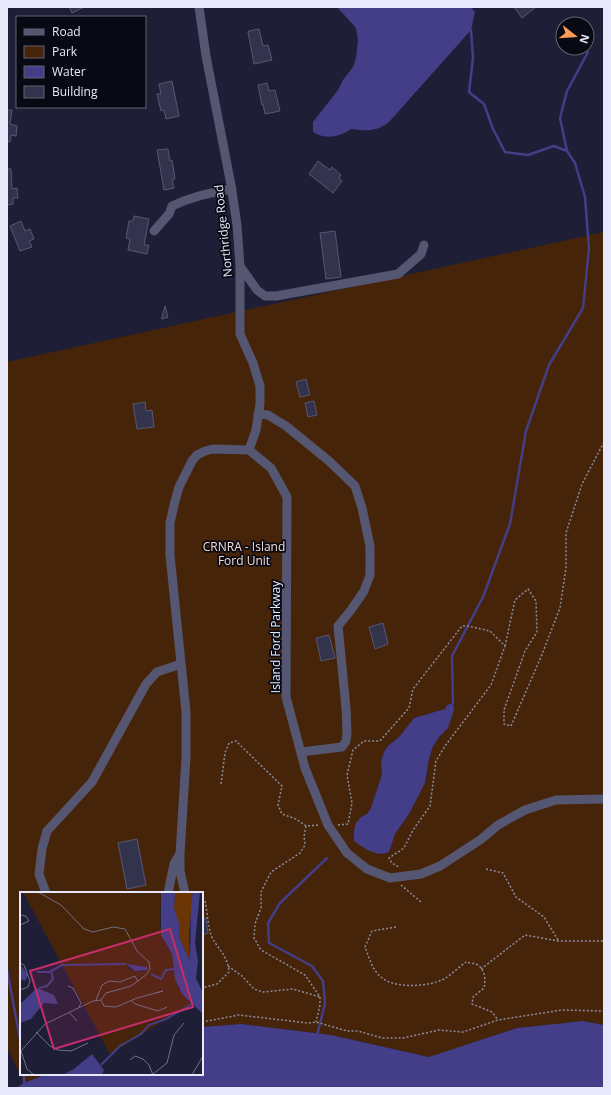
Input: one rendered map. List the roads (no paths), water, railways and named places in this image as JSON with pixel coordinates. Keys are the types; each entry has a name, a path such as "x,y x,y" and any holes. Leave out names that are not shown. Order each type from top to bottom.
{"street":[{"name":"Northridge Road","path":"199,7 206,56 232,189 237,225 240,266 240,334 253,363 260,386 256,430 249,450"},
{"path":"154,231 169,214 172,206 182,201 209,193 232,189"},
{"path":"240,266 257,290 265,296 276,296 398,274 421,254 424,245"},
{"path":"258,414 268,416 286,426 329,461 355,486 362,508 370,546 370,575 364,590 338,626 348,733 346,741 342,747 301,752"},
{"path":"185,892 180,871 180,852 186,712 170,539 170,523 179,487 192,461 197,455 213,449 249,450"},
{"name":"Island Ford Parkway","path":"249,450 271,468 286,497 286,697 305,768 328,825 347,853 367,869 390,878 422,874 440,866 480,840 498,825 525,810 556,800 604,800"},
{"path":"46,892 39,874 42,849 47,831 92,782 146,684 157,672 181,664"},
{"path":"168,892 174,864 180,852"}],"water":[{"path":"337,7 471,7 475,12 471,30 389,122 380,128 367,130 351,129 337,136 327,137 313,132 313,122 338,90 343,80 353,67 356,58 358,40 356,28"},
{"path":"453,703 454,710 448,728 433,746 425,783 409,814 395,834 389,852 380,854 362,847 354,841 354,830 356,823 361,817 367,814 371,808 382,774 381,761 384,752 388,746 400,736 414,718 445,709 447,705"},
{"path":"583,1021 604,1025 604,1088 16,1088 24,1083 44,1075 203,1075 203,1027 241,1024 331,1035 429,1057 517,1028"}],"waterway":[{"path":"453,703 452,656 483,597 510,524 526,431 549,365 583,308 589,248 585,197 575,163 567,151 554,146 528,155 505,152 493,129 484,104 469,92 473,58 471,30"},
{"path":"567,151 560,118 567,91 586,56"},
{"path":"317,1036 325,1003 323,981 312,966 269,943 268,923 280,903 327,858"},
{"path":"7,970 20,1039"},
{"path":"24,1075 24,1083 26,1088"}],"park label":[{"name":"CRNRA - Island Ford Unit","path":"244,553"}]}
